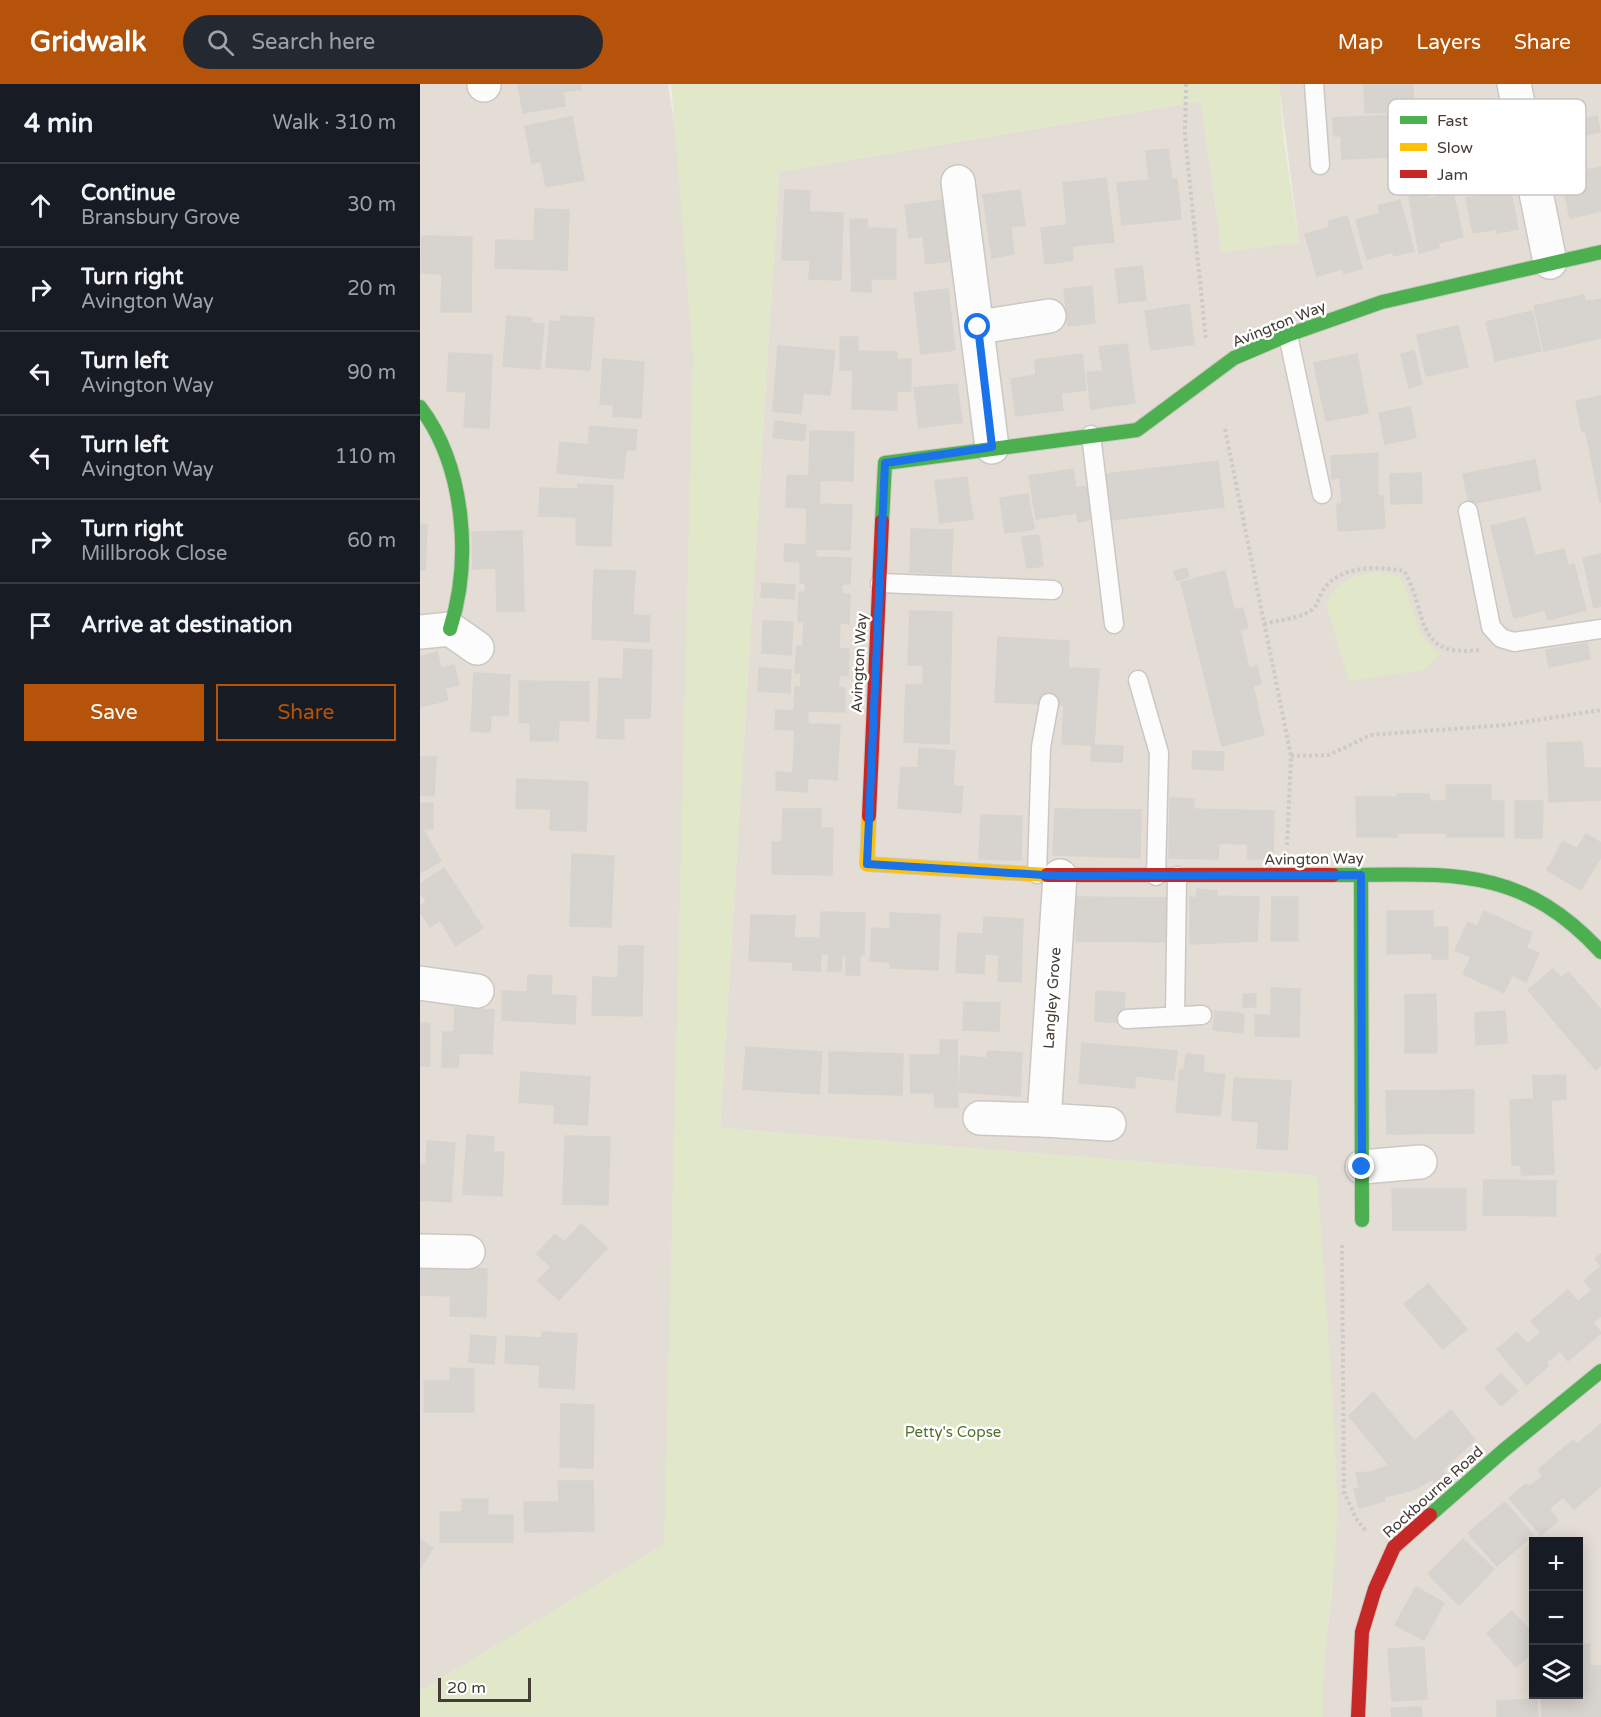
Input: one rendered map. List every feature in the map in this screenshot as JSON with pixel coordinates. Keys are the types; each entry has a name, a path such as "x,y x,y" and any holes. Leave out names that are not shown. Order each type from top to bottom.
{"street":[{"path":"1514,84 1517,99"},
{"path":"958,182 992,447"},
{"path":"1536,195 1550,262"},
{"name":"Avington Way","path":"1601,252 1382,302 1288,335 1234,358 1137,430 992,447 885,463 867,864 1048,875 1445,875 1500,883 1542,902 1586,935 1601,952"},
{"path":"978,327 1049,316"},
{"path":"420,406 446,452 457,500 462,560 459,600 435,630 477,648"},
{"name":"Langley Grove","path":"1044,1120 1048,875"},
{"path":"1361,875 1362,1220"},
{"path":"420,983 477,991"},
{"path":"980,1118 1109,1124"},
{"path":"1362,1167 1420,1162"},
{"path":"420,1251 468,1252"},
{"name":"Rockbourne Road","path":"1358,1717 1362,1632 1375,1589 1394,1547 1504,1450 1601,1371"}],"lane":[{"path":"1314,84 1320,165"},
{"path":"1288,335 1322,494"},
{"path":"1091,435 1114,624"},
{"path":"1468,511 1491,627 1502,638 1514,642 1601,629"},
{"path":"880,583 1053,590"},
{"path":"1138,680 1159,753 1156,876"},
{"path":"1048,875 1041,747 1049,703"},
{"path":"1175,1016 1177,876"},
{"path":"1127,1019 1202,1015"}],"path":[{"path":"1186,84 1185,136 1206,346"},
{"path":"1225,429 1291,756 1287,847"},
{"path":"1264,624 1308,612 1317,606 1322,592 1336,576 1359,569 1391,568 1404,571 1412,584 1418,610 1430,637 1441,648 1454,652 1494,648 1502,638"},
{"path":"1291,756 1329,755 1371,735 1505,725 1601,710"},
{"path":"1342,1236 1344,1492 1357,1520 1369,1536 1394,1547"}],"shaded area":[{"path":"420,84 668,84 731,485 664,1545 420,1691"},
{"path":"1279,84 1601,84 1601,1717 1323,1717 1322,1677 1332,1590 1337,1500 1317,1176 720,1128 779,172 1201,101 1222,252 1299,242"}],"green space":[{"name":"Petty's Copse","path":"671,84 1279,84 1284,141 1299,242 1222,252 1201,101 779,172 720,1128 1317,1176 1337,1499 1335,1554 1324,1662 1323,1717 420,1717 420,1691 664,1545 693,354"},
{"path":"1380,572 1400,577 1419,628 1431,646 1441,654 1423,670 1349,681 1326,605 1335,589 1347,580"}],"building":[{"path":"518,84 581,84 581,89 563,92 565,106 523,113"},
{"path":"1364,84 1413,84 1414,99 1388,99 1388,113 1365,113"},
{"path":"1388,115 1388,157 1342,159 1341,136 1334,136 1333,118"},
{"path":"1597,116 1600,132 1586,135 1586,118"},
{"path":"572,117 584,180 546,187 541,161 532,163 525,126"},
{"path":"1168,149 1172,179 1177,179 1181,219 1122,225 1117,183 1149,180 1146,151"},
{"path":"1586,167 1588,170 1601,167 1601,211 1570,218 1565,195 1586,195"},
{"path":"1106,178 1114,242 1072,246 1073,260 1045,264 1041,228 1067,225 1063,183"},
{"path":"785,190 810,191 809,212 843,213 841,280 809,279 810,260 782,260"},
{"path":"1020,190 1025,225 1011,227 1014,254 992,258 983,195"},
{"path":"1428,195 1428,199 1453,195 1463,237 1438,243 1439,248 1419,253 1409,196"},
{"path":"1481,195 1511,195 1518,229 1497,233 1497,229 1473,233 1466,198"},
{"path":"942,200 949,261 926,264 923,236 909,238 905,205"},
{"path":"1400,200 1414,251 1394,256 1392,252 1367,259 1356,220 1380,213 1378,206"},
{"path":"535,209 569,210 567,270 495,268 496,240 534,241"},
{"path":"1347,216 1362,268 1344,274 1343,269 1317,276 1305,234 1330,227 1328,221"},
{"path":"850,219 867,219 867,228 896,229 896,279 871,279 871,292 852,291"},
{"path":"422,236 472,237 471,312 441,312 442,274 421,273"},
{"path":"1142,266 1146,300 1119,303 1115,269"},
{"path":"1092,286 1095,323 1068,326 1064,289"},
{"path":"948,289 955,350 921,354 914,293"},
{"path":"1584,295 1585,302 1601,299 1601,338 1544,351 1534,306"},
{"path":"1189,304 1194,344 1151,350 1145,311"},
{"path":"1532,311 1541,351 1495,361 1486,322"},
{"path":"507,316 532,318 532,323 544,324 540,369 503,366"},
{"path":"561,316 594,318 590,370 546,367 550,321 561,322"},
{"path":"1458,326 1468,367 1426,376 1417,335"},
{"path":"840,337 858,337 858,351 897,352 897,359 911,359 911,391 897,391 897,410 852,409 853,370 840,370"},
{"path":"1127,344 1135,403 1091,409 1087,373 1103,371 1099,347"},
{"path":"778,346 835,351 830,395 803,393 801,414 773,411"},
{"path":"1414,351 1422,384 1409,388 1401,354"},
{"path":"449,353 492,355 489,428 464,427 466,392 447,391"},
{"path":"1082,354 1086,390 1061,393 1063,410 1016,416 1011,379 1036,375 1035,360"},
{"path":"1357,354 1368,413 1326,421 1314,363"},
{"path":"603,359 644,362 641,418 613,416 614,405 600,404"},
{"path":"957,384 962,422 919,428 914,388"},
{"path":"1601,396 1600,502 1586,432 1582,432 1576,401"},
{"path":"1410,407 1416,438 1385,444 1379,413"},
{"path":"775,421 806,425 804,441 773,437"},
{"path":"590,426 637,430 635,450 626,450 623,479 557,473 560,442 588,445"},
{"path":"810,431 854,432 853,481 820,480 819,504 852,505 850,550 816,549 816,557 851,558 850,584 842,584 842,594 850,594 849,624 840,623 839,648 849,649 848,676 839,675 838,687 845,688 845,712 808,711 808,724 840,725 837,780 808,778 807,792 776,790 776,772 793,773 795,730 775,729 776,710 794,711 795,687 801,687 801,673 795,673 797,646 803,646 804,622 798,622 799,592 805,592 805,583 800,583 800,562 784,561 785,544 806,545 807,508 786,507 787,475 809,476"},
{"path":"1378,453 1378,496 1383,496 1385,528 1338,531 1337,504 1342,504 1340,478 1332,479 1331,456"},
{"path":"1535,460 1541,490 1469,504 1463,474"},
{"path":"1218,461 1224,507 1111,520 1106,474"},
{"path":"1073,469 1076,488 1089,486 1094,519 1078,522 1077,513 1036,519 1029,476"},
{"path":"1421,473 1422,503 1391,504 1390,474"},
{"path":"967,477 973,519 940,523 935,481"},
{"path":"578,484 613,486 611,546 576,545 576,517 539,516 540,488 578,489"},
{"path":"1028,494 1034,529 1005,533 1000,498"},
{"path":"1525,518 1535,556 1564,549 1568,566 1574,564 1586,610 1548,620 1545,610 1514,618 1491,526"},
{"path":"420,524 427,525 425,570 420,570"},
{"path":"911,529 953,530 951,574 910,572"},
{"path":"522,531 524,611 497,611 496,568 473,569 472,532"},
{"path":"1039,535 1043,566 1027,568 1022,537"},
{"path":"1601,554 1601,606 1594,608 1583,558"},
{"path":"1187,568 1189,577 1177,580 1174,571"},
{"path":"594,570 635,571 633,615 650,616 649,642 592,639"},
{"path":"1225,571 1234,610 1243,608 1248,628 1240,630 1249,668 1257,666 1261,684 1253,686 1264,735 1222,746 1181,582"},
{"path":"762,583 795,585 794,599 761,597"},
{"path":"910,611 952,612 949,744 904,742 906,685 923,685 923,665 908,665"},
{"path":"763,621 793,622 791,655 762,653"},
{"path":"998,637 1069,641 1068,668 1099,669 1094,745 1123,746 1122,762 1091,761 1092,745 1062,744 1064,705 995,702"},
{"path":"1587,643 1590,659 1549,667 1546,650"},
{"path":"624,649 652,650 650,718 624,718 624,739 597,738 599,678 623,679"},
{"path":"437,652 441,668 454,665 459,685 445,688 448,700 420,707 420,657"},
{"path":"759,668 791,670 790,693 758,691"},
{"path":"474,673 510,675 508,716 491,715 490,732 471,731"},
{"path":"519,681 589,682 589,721 559,720 558,741 530,741 530,723 519,722"},
{"path":"1582,742 1584,768 1601,768 1601,800 1549,802 1547,743"},
{"path":"919,748 955,751 953,786 963,786 961,813 898,808 901,767 918,768"},
{"path":"1193,751 1224,752 1223,770 1192,769"},
{"path":"420,757 436,757 434,796 420,795"},
{"path":"517,779 588,782 586,831 550,830 551,809 516,808"},
{"path":"1446,785 1491,785 1491,801 1504,801 1504,837 1446,837 1446,833 1398,833 1397,794 1429,794 1430,801 1446,801"},
{"path":"1356,797 1397,797 1397,837 1357,837"},
{"path":"1170,798 1194,799 1194,809 1274,811 1273,859 1247,859 1248,844 1219,843 1218,859 1169,858"},
{"path":"1515,801 1543,801 1542,838 1515,838"},
{"path":"420,803 433,803 433,829 420,829"},
{"path":"783,809 821,809 821,828 833,828 832,875 772,874 772,842 782,842"},
{"path":"1055,809 1141,810 1140,858 1053,855"},
{"path":"981,815 1022,816 1021,860 979,859"},
{"path":"423,829 441,861 420,873 420,831"},
{"path":"1586,834 1601,843 1601,857 1581,890 1547,870 1563,841 1577,849"},
{"path":"572,854 614,856 611,927 570,926"},
{"path":"444,868 483,928 456,946 440,920 430,927 420,912 420,906 427,902 420,892 420,884"},
{"path":"1197,889 1217,891 1217,896 1259,897 1257,941 1190,944 1190,896 1196,899"},
{"path":"1076,897 1171,898 1170,942 1076,941"},
{"path":"1272,897 1298,897 1298,941 1271,941"},
{"path":"1387,911 1433,911 1433,927 1448,927 1448,959 1432,959 1432,953 1387,954"},
{"path":"1484,911 1532,933 1526,948 1539,953 1526,982 1512,975 1504,993 1463,974 1471,957 1455,950 1468,922 1477,927"},
{"path":"821,912 865,913 864,955 860,955 860,975 846,975 846,955 842,955 841,971 828,971 829,954 821,954 820,971 792,970 793,962 749,961 751,915 795,916 794,938 820,938"},
{"path":"890,913 940,915 938,970 890,968 890,962 870,961 872,928 890,929"},
{"path":"984,917 1023,919 1021,982 998,981 999,955 985,954 984,974 956,972 958,933 983,934"},
{"path":"619,946 643,946 642,1016 592,1015 593,977 618,978"},
{"path":"1553,969 1561,978 1568,972 1601,1010 1601,1065 1596,1070 1528,990"},
{"path":"528,975 552,976 551,995 576,996 575,1024 502,1020 502,991 527,992"},
{"path":"1271,988 1300,989 1299,1037 1255,1036 1255,1015 1271,1015"},
{"path":"1096,991 1125,993 1123,1023 1095,1021"},
{"path":"1244,994 1256,994 1256,1007 1243,1007"},
{"path":"1436,994 1437,1053 1405,1053 1405,995"},
{"path":"964,1002 1000,1003 999,1031 963,1030"},
{"path":"455,1008 494,1010 492,1054 459,1053 458,1067 442,1067 443,1032 454,1032"},
{"path":"1215,1011 1244,1014 1243,1033 1213,1030"},
{"path":"1505,1011 1507,1043 1476,1045 1475,1013"},
{"path":"420,1023 430,1023 430,1066 420,1066"},
{"path":"940,1040 957,1040 958,1107 935,1107 934,1093 911,1093 910,1055 940,1055"},
{"path":"1082,1043 1177,1051 1174,1080 1135,1076 1135,1088 1079,1083"},
{"path":"746,1047 822,1052 819,1094 743,1089"},
{"path":"987,1051 1022,1053 1020,1096 959,1092 961,1056 987,1058"},
{"path":"829,1052 903,1054 902,1095 829,1093"},
{"path":"1186,1054 1204,1056 1203,1072 1225,1075 1220,1116 1176,1112 1180,1070 1184,1070"},
{"path":"521,1072 590,1077 587,1125 554,1123 555,1105 519,1102"},
{"path":"1566,1075 1566,1099 1551,1100 1554,1174 1521,1175 1521,1165 1512,1165 1510,1100 1534,1099 1533,1076"},
{"path":"1234,1078 1291,1081 1287,1150 1257,1148 1259,1122 1232,1120"},
{"path":"1474,1090 1474,1133 1387,1134 1386,1091"},
{"path":"467,1135 494,1137 493,1152 504,1152 502,1196 463,1194"},
{"path":"565,1136 610,1137 608,1205 563,1204"},
{"path":"427,1141 455,1143 451,1202 420,1200 420,1164 426,1164"},
{"path":"1484,1180 1556,1181 1556,1216 1483,1215"},
{"path":"1392,1189 1466,1189 1466,1230 1393,1230"},
{"path":"581,1224 607,1248 559,1300 538,1281 551,1267 537,1254 555,1234 564,1242"},
{"path":"1601,1254 1601,1266 1595,1259"},
{"path":"420,1266 487,1269 486,1317 450,1316 451,1296 420,1295"},
{"path":"1601,1266 1601,1316 1593,1322 1601,1333 1568,1361 1560,1351 1546,1363 1548,1366 1527,1385 1497,1349 1517,1332 1527,1344 1541,1333 1531,1321 1568,1290 1578,1302 1592,1290 1584,1281"},
{"path":"1428,1284 1467,1329 1443,1349 1404,1304"},
{"path":"542,1332 577,1334 574,1389 539,1387 540,1365 505,1363 506,1336 542,1338"},
{"path":"471,1335 496,1337 494,1364 469,1362"},
{"path":"450,1368 474,1369 474,1412 424,1412 424,1381 450,1381"},
{"path":"1501,1374 1518,1391 1501,1406 1485,1388"},
{"path":"1373,1392 1414,1441 1451,1410 1475,1440 1442,1470 1445,1473 1435,1482 1433,1479 1413,1490 1363,1502 1356,1473 1371,1472 1389,1465 1349,1416"},
{"path":"561,1404 594,1405 593,1468 560,1467"},
{"path":"1601,1424 1601,1486 1574,1509 1563,1497 1549,1509 1558,1521 1541,1535 1509,1498 1526,1484 1529,1487 1543,1476 1538,1470 1573,1440 1577,1444"},
{"path":"558,1481 593,1481 594,1531 525,1532 524,1502 559,1502"},
{"path":"1360,1488 1363,1502 1384,1497 1385,1501 1359,1508 1354,1489"},
{"path":"462,1499 488,1499 488,1515 513,1515 513,1542 440,1542 440,1512 462,1512"},
{"path":"1505,1502 1533,1535 1497,1566 1468,1533"},
{"path":"420,1539 433,1548 420,1568"},
{"path":"1463,1539 1494,1569 1459,1605 1428,1574"},
{"path":"1416,1587 1444,1603 1424,1640 1395,1625"},
{"path":"1512,1611 1529,1630 1529,1655 1516,1667 1487,1633"},
{"path":"1583,1644 1590,1644 1590,1666 1601,1666 1601,1717 1542,1717 1541,1699 1583,1699"},
{"path":"1424,1647 1427,1699 1392,1701 1388,1649"},
{"path":"1536,1699 1538,1717 1497,1717 1497,1701"},
{"path":"1421,1707 1422,1717 1392,1717 1391,1708"}],"traffic: fast":[{"path":"882,521 885,463 1137,430 1234,358 1288,335 1382,302 1601,252"},
{"path":"420,407 447,457 460,514 461,574 450,629"},
{"path":"1333,875 1445,876 1478,880 1509,888 1540,902 1570,923 1601,952"},
{"path":"1361,875 1362,1220"},
{"path":"1430,1515 1504,1450 1601,1371"}],"traffic: slow":[{"path":"869,816 867,864 1047,875"}],"traffic: jam":[{"path":"869,816 882,521"},
{"path":"1047,875 1333,875"},
{"path":"1358,1717 1362,1632 1375,1589 1394,1547 1430,1515"}],"route":[{"path":"978,327 992,447 885,463 867,864 1060,876 1303,877 1361,875 1362,1167"}]}
